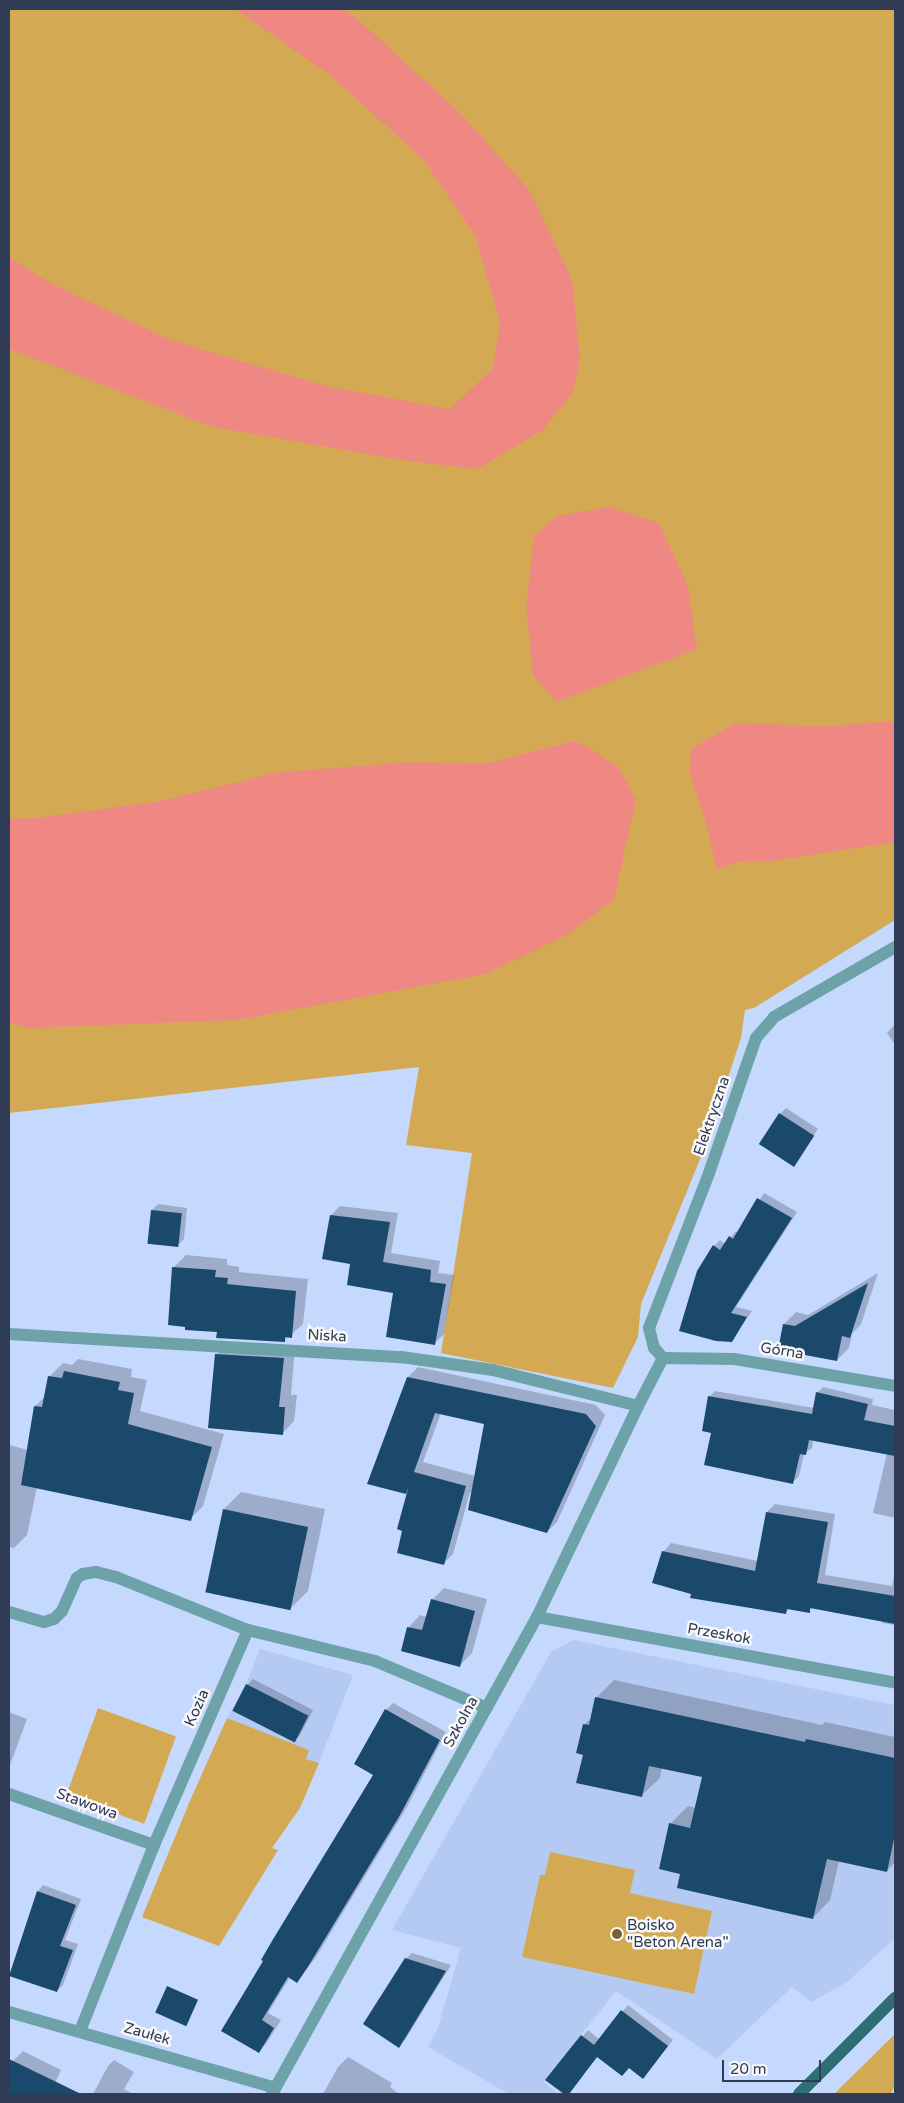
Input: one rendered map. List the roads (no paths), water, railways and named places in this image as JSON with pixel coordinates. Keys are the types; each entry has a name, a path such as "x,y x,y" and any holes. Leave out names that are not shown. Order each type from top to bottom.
{"main road":[{"path":"799,2094 895,1998"}],"street":[{"name":"Elektryczna","path":"663,1358 654,1348 649,1328 709,1173 756,1038 774,1017 895,947"},
{"name":"Niska","path":"9,1334 401,1357 493,1370 638,1406"},
{"name":"Górna","path":"663,1358 734,1359 895,1386"},
{"name":"Szkolna","path":"274,2091 538,1617 638,1406 663,1358"},
{"path":"9,1612 44,1622 54,1619 62,1611 77,1578 83,1574 96,1572 116,1577 248,1630 375,1662 488,1708"},
{"name":"Przeskok","path":"538,1617 895,1683"},
{"name":"Kozia","path":"80,2031 154,1845 248,1630"},
{"name":"Stawowa","path":"9,1794 154,1845"},
{"name":"Zaułek","path":"9,2012 80,2031 274,2091"}],"place":[{"name":"Boisko \"Beton Arena\"","path":"617,1934"}]}
